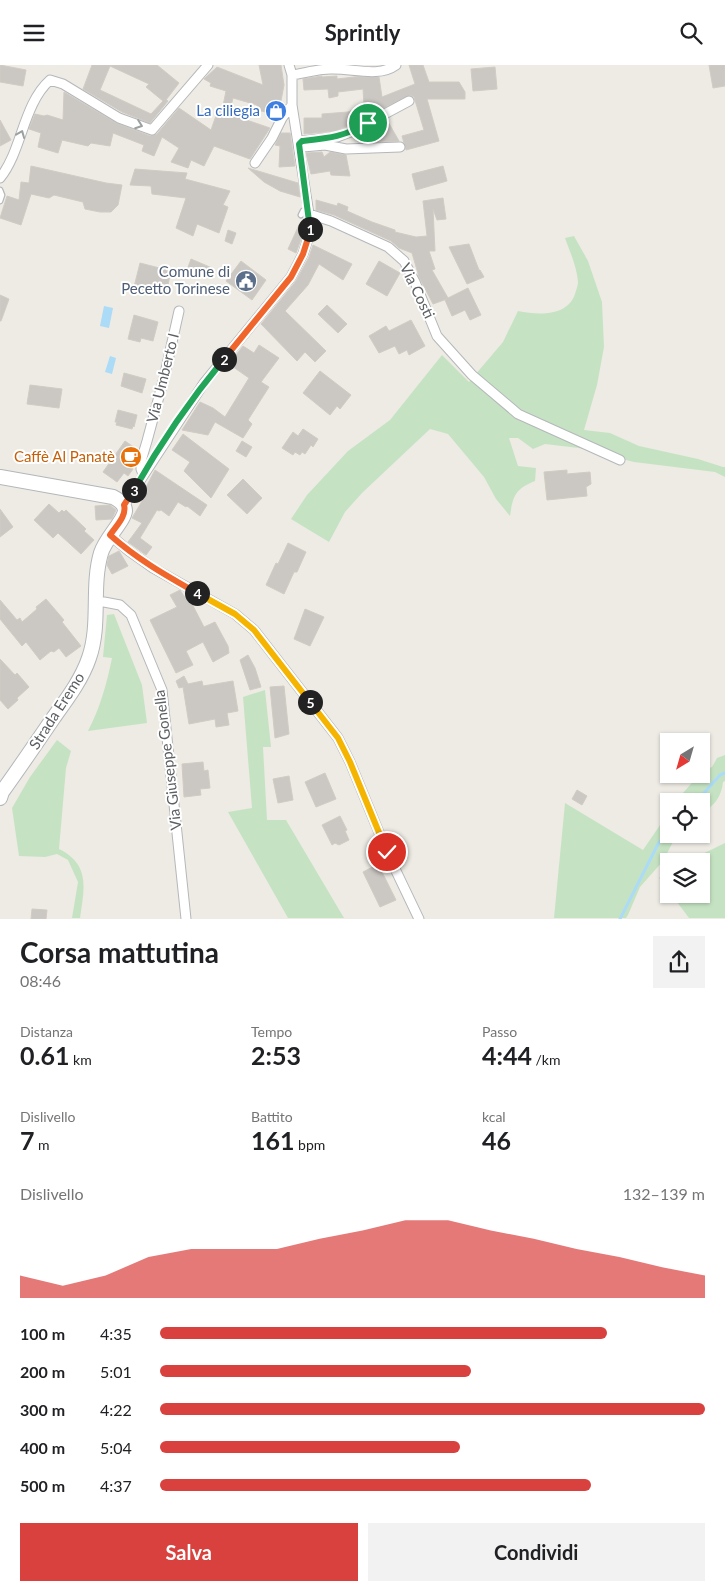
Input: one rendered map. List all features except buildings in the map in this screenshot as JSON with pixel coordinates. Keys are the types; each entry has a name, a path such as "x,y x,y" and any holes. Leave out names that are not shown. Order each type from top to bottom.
{"main road":[{"path":"0,477 113,497 124,505"},
{"name":"Strada Eremo","path":"0,798 2,792 73,690 89,659 94,629 98,564 103,545 123,517 124,505"}],"street":[{"path":"0,177 7,169 30,111 44,85 50,80 62,84 118,117 152,130 208,65"},
{"name":"Via Umberto I","path":"124,505 204,383 291,277 303,254 310,232 292,105 290,65"},
{"path":"292,75 330,69 388,70 396,65"},
{"path":"400,147 346,149 325,145 303,147 299,144 302,141 337,137 353,131 410,101"},
{"path":"255,163 292,105"},
{"name":"Via Costi","path":"306,212 331,221 388,247 404,261 438,336 472,375 518,414 620,460"},
{"name":"Via Umberto I","path":"143,474 140,461 147,441 179,311"},
{"path":"110,535 128,551 153,568 235,614 254,630 338,738 350,762 387,852 419,919"},
{"name":"Via Giuseppe Gonella","path":"96,602 120,605 131,615 162,690 186,919"}],"lane":[{"path":"0,189 2,195 0,201"}],"green space":[{"path":"574,236 588,261 602,302 604,347 597,385 584,430 610,433 639,446 725,467 725,477 715,472 634,462 579,448 545,444 533,449 518,438 509,438 518,466 536,468 535,481 523,487 516,494 510,516 496,499 484,477 448,434 430,429 362,493 345,512 329,542 291,519 307,495 348,451 390,420 442,355 469,382 503,342 518,311 551,313 566,307 575,294 578,282 575,265 565,238"},
{"path":"114,614 142,685 147,723 88,731 100,704 112,658 103,657 107,615"},
{"path":"265,690 271,747 263,747 267,820 286,820 344,918 288,918 228,812 252,808 243,697"},
{"path":"57,740 71,751 66,768 59,849 69,855 81,870 84,888 80,918 72,918 78,882 68,860 57,854 45,857 19,856 12,808 30,777"},
{"path":"725,755 725,781 719,796 710,807 710,793 683,793 692,783 710,783 710,768 717,758"},
{"path":"565,803 643,850 660,825 660,843 672,843 667,853 660,853 660,864 640,887 626,918 554,918"},
{"path":"725,843 725,918 689,918 678,903 710,903 710,853 704,853"}],"water":[{"path":"104,306 113,308 109,328 100,326"},
{"path":"110,356 116,358 112,374 105,372"}],"waterway":[{"path":"704,793 720,775 725,773"},
{"path":"620,919 660,842"}],"place":[{"name":"La ciliegia","path":"276,111"},
{"name":"Comune di Pecetto Torinese","path":"246,281"},
{"name":"Caffè Al Panatè","path":"131,457"}],"route":[{"path":"368,123 337,137 302,141 299,144 310,232 303,254 291,277 204,383 143,474 124,505 123,517 110,535 128,551 153,568 235,614 254,630 338,738 350,762 387,852"}]}
